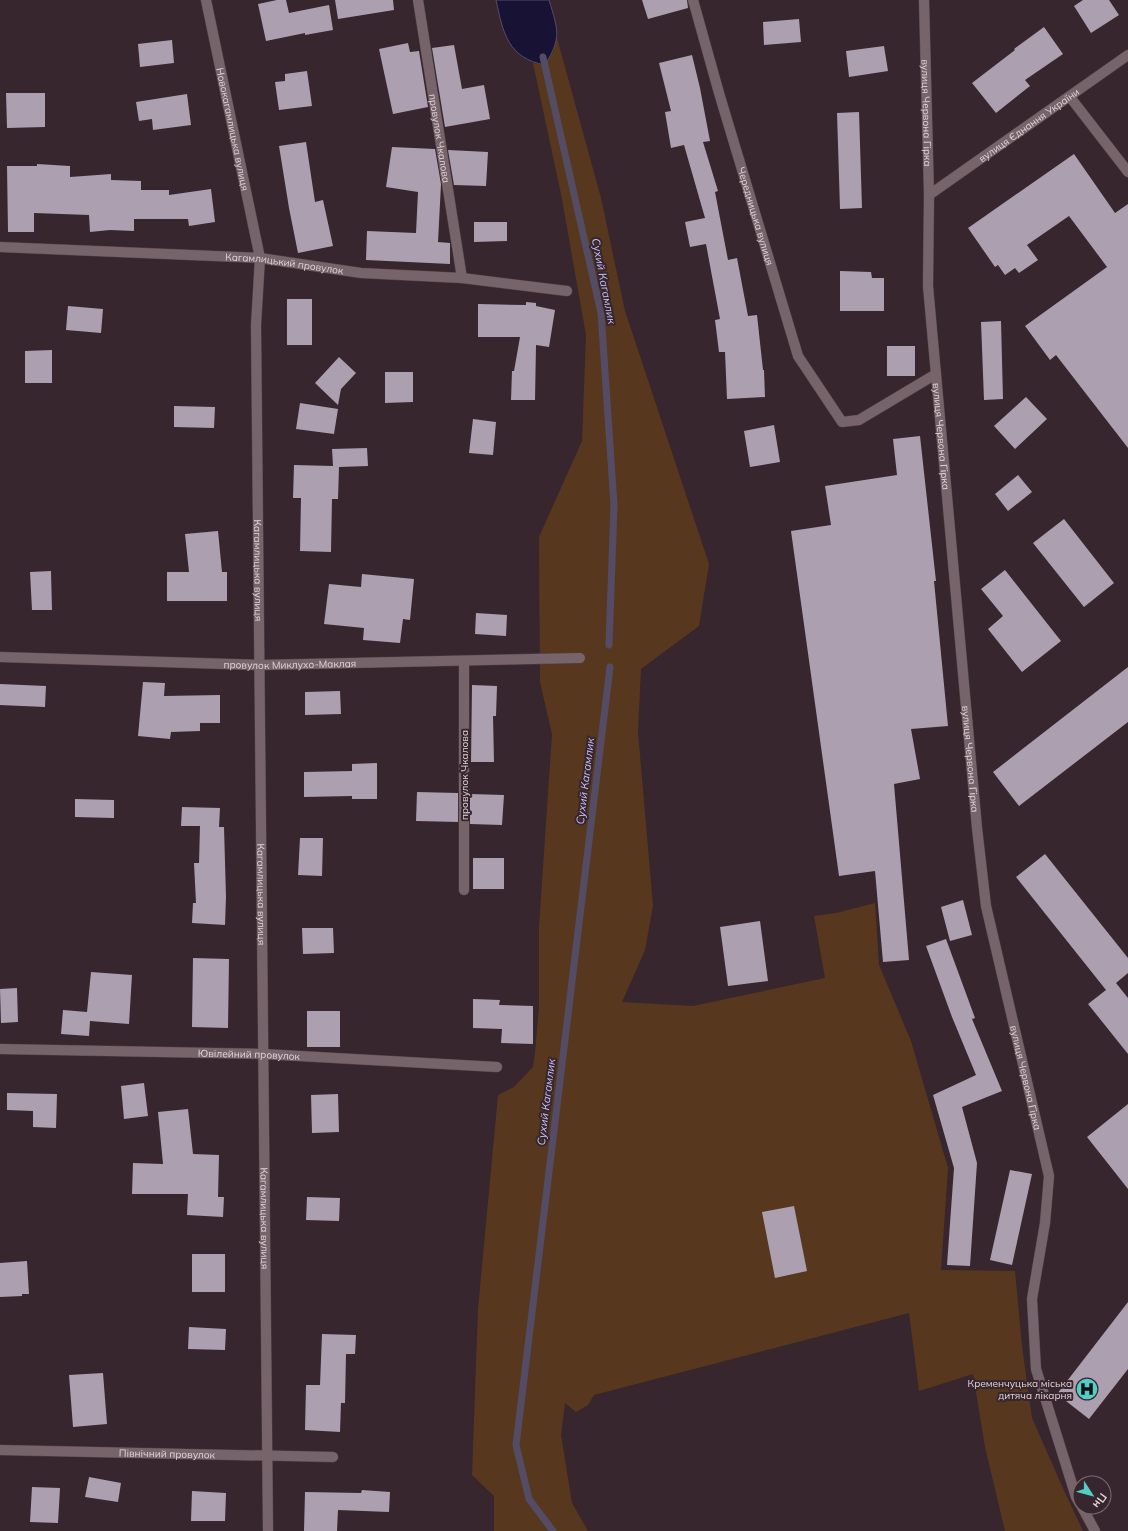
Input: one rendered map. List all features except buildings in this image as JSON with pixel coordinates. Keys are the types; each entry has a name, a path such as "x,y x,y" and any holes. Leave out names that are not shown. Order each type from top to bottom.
{"street":[{"name":"Новокагамлицька вулиця","path":"206,0 260,258"},
{"name":"провулок Чкалова","path":"418,0 462,278"},
{"name":"Чередницька вулиця","path":"692,0 798,356 842,422 859,420 936,374"},
{"name":"вулиця Червона Гірка","path":"924,0 929,195 928,286 977,828 986,906 1049,1176 1045,1223 1032,1299 1036,1368 1072,1484"},
{"name":"вулиця Єднання України","path":"929,195 1128,55"},
{"path":"1070,97 1128,172"},
{"name":"Кагамлицький провулок","path":"0,247 260,258 361,273 462,278 567,291"},
{"name":"Кагамлицька вулиця","path":"260,258 256,325 268,1531"},
{"name":"провулок Миклухо-Маклая","path":"0,656 260,665 580,658"},
{"name":"провулок Чкалова","path":"464,660 464,890"},
{"name":"Ювілейний провулок","path":"0,1049 263,1054 497,1067"},
{"name":"Північний провулок","path":"0,1450 333,1457"},
{"path":"1086,1515 1095,1531"}],"shaded area":[{"path":"496,0 549,0 555,19 557,33 554,47 545,65 533,62 523,57 515,50 509,42 501,23"},
{"path":"557,38 601,198 625,311 709,564 699,626 641,669 638,732 653,906 645,950 622,1002 693,1006 825,978 814,916 836,913 875,903 879,965 911,1041 948,1168 941,1270 1015,1271 1022,1346 1032,1418 1072,1508 1072,1515 1075,1515 1083,1531 1005,1531 985,1447 973,1374 919,1391 909,1313 594,1395 588,1405 576,1412 565,1403 561,1435 572,1503 588,1531 494,1531 494,1496 472,1475 478,1309 498,1095 514,1087 533,1067 539,1007 539,927 552,734 540,682 539,537 582,441 586,335 562,199 533,63 545,65 554,50"}],"waterway":[{"name":"Сухий Кагамлик","path":"543,57 601,313 614,505 609,645"},
{"name":"Сухий Кагамлик","path":"553,1531 529,1499 516,1445 610,667"}],"place":[{"name":"Кременчуцька міська дитяча лікарня","path":"1087,1389"}]}
